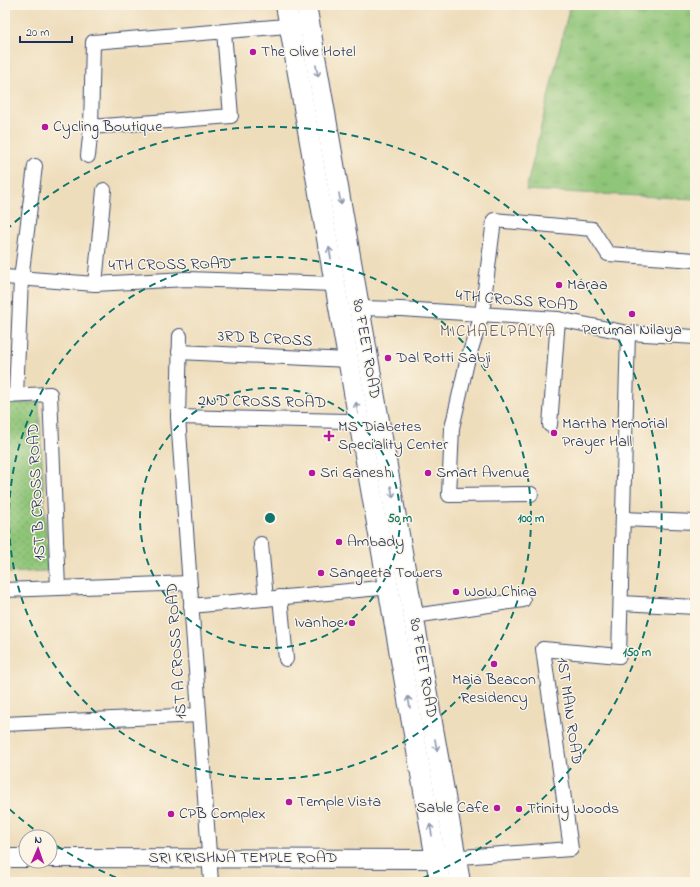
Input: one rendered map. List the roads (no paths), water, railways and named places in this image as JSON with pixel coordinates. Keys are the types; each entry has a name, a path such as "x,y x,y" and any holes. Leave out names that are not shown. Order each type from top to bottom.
{"main road":[{"name":"80 FEET ROAD","path":"286,5 302,19 359,308 414,616 446,858 440,882"},
{"name":"80 FEET ROAD","path":"302,19 335,284 348,360 390,587 446,858 460,882"}],"street":[{"path":"88,156 91,127 93,42 224,32 302,19"},
{"path":"91,127 232,116 224,32"},
{"path":"10,396 21,279 35,166"},
{"path":"95,284 104,190"},
{"path":"531,494 449,495 452,428 467,362 482,314 494,220 592,229 608,254 695,260"},
{"name":"4TH CROSS ROAD","path":"5,277 95,284 186,279 335,284"},
{"name":"4TH CROSS ROAD","path":"359,308 401,309 558,319 628,333 695,337"},
{"path":"550,425 558,319"},
{"name":"1ST MAIN ROAD","path":"446,858 571,849 543,648 619,656 628,333"},
{"name":"1ST A CROSS ROAD","path":"180,336 178,417 211,882"},
{"name":"3RD B CROSS","path":"179,352 348,360"},
{"name":"1ST B CROSS ROAD","path":"10,396 50,394 58,588"},
{"name":"2ND CROSS ROAD","path":"178,417 346,421"},
{"path":"623,519 695,522"},
{"path":"261,544 286,659"},
{"path":"5,590 189,583"},
{"path":"191,606 390,587"},
{"path":"414,616 523,600"},
{"path":"621,603 695,607"},
{"path":"5,724 199,715"},
{"path":"5,858 18,858"},
{"name":"SRI KRISHNA TEMPLE ROAD","path":"58,858 446,858"}],"place":[{"name":"The Olive Hotel","path":"253,52"},
{"name":"Cycling Boutique","path":"45,127"},
{"name":"Maraa","path":"559,285"},
{"name":"Perumal Nilaya","path":"632,314"},
{"name":"Dal Rotti Sabji","path":"388,358"},
{"name":"Martha Memorial Prayer Hall","path":"554,433"},
{"name":"MS Diabetes Speciality Center","path":"329,436"},
{"name":"Sri Ganesh","path":"312,473"},
{"name":"Smart Avenue","path":"428,473"},
{"name":"Ambady","path":"339,542"},
{"name":"Sangeeta Towers","path":"321,573"},
{"name":"WoW China","path":"456,592"},
{"name":"Ivanhoe","path":"352,623"},
{"name":"Maia Beacon Residency","path":"494,664"},
{"name":"Temple Vista","path":"289,802"},
{"name":"Sable Cafe","path":"497,808"},
{"name":"Trinity Woods","path":"519,809"},
{"name":"CPB Complex","path":"171,814"}],"district":[{"name":"MICHAELPALYA","path":"498,331"}]}
